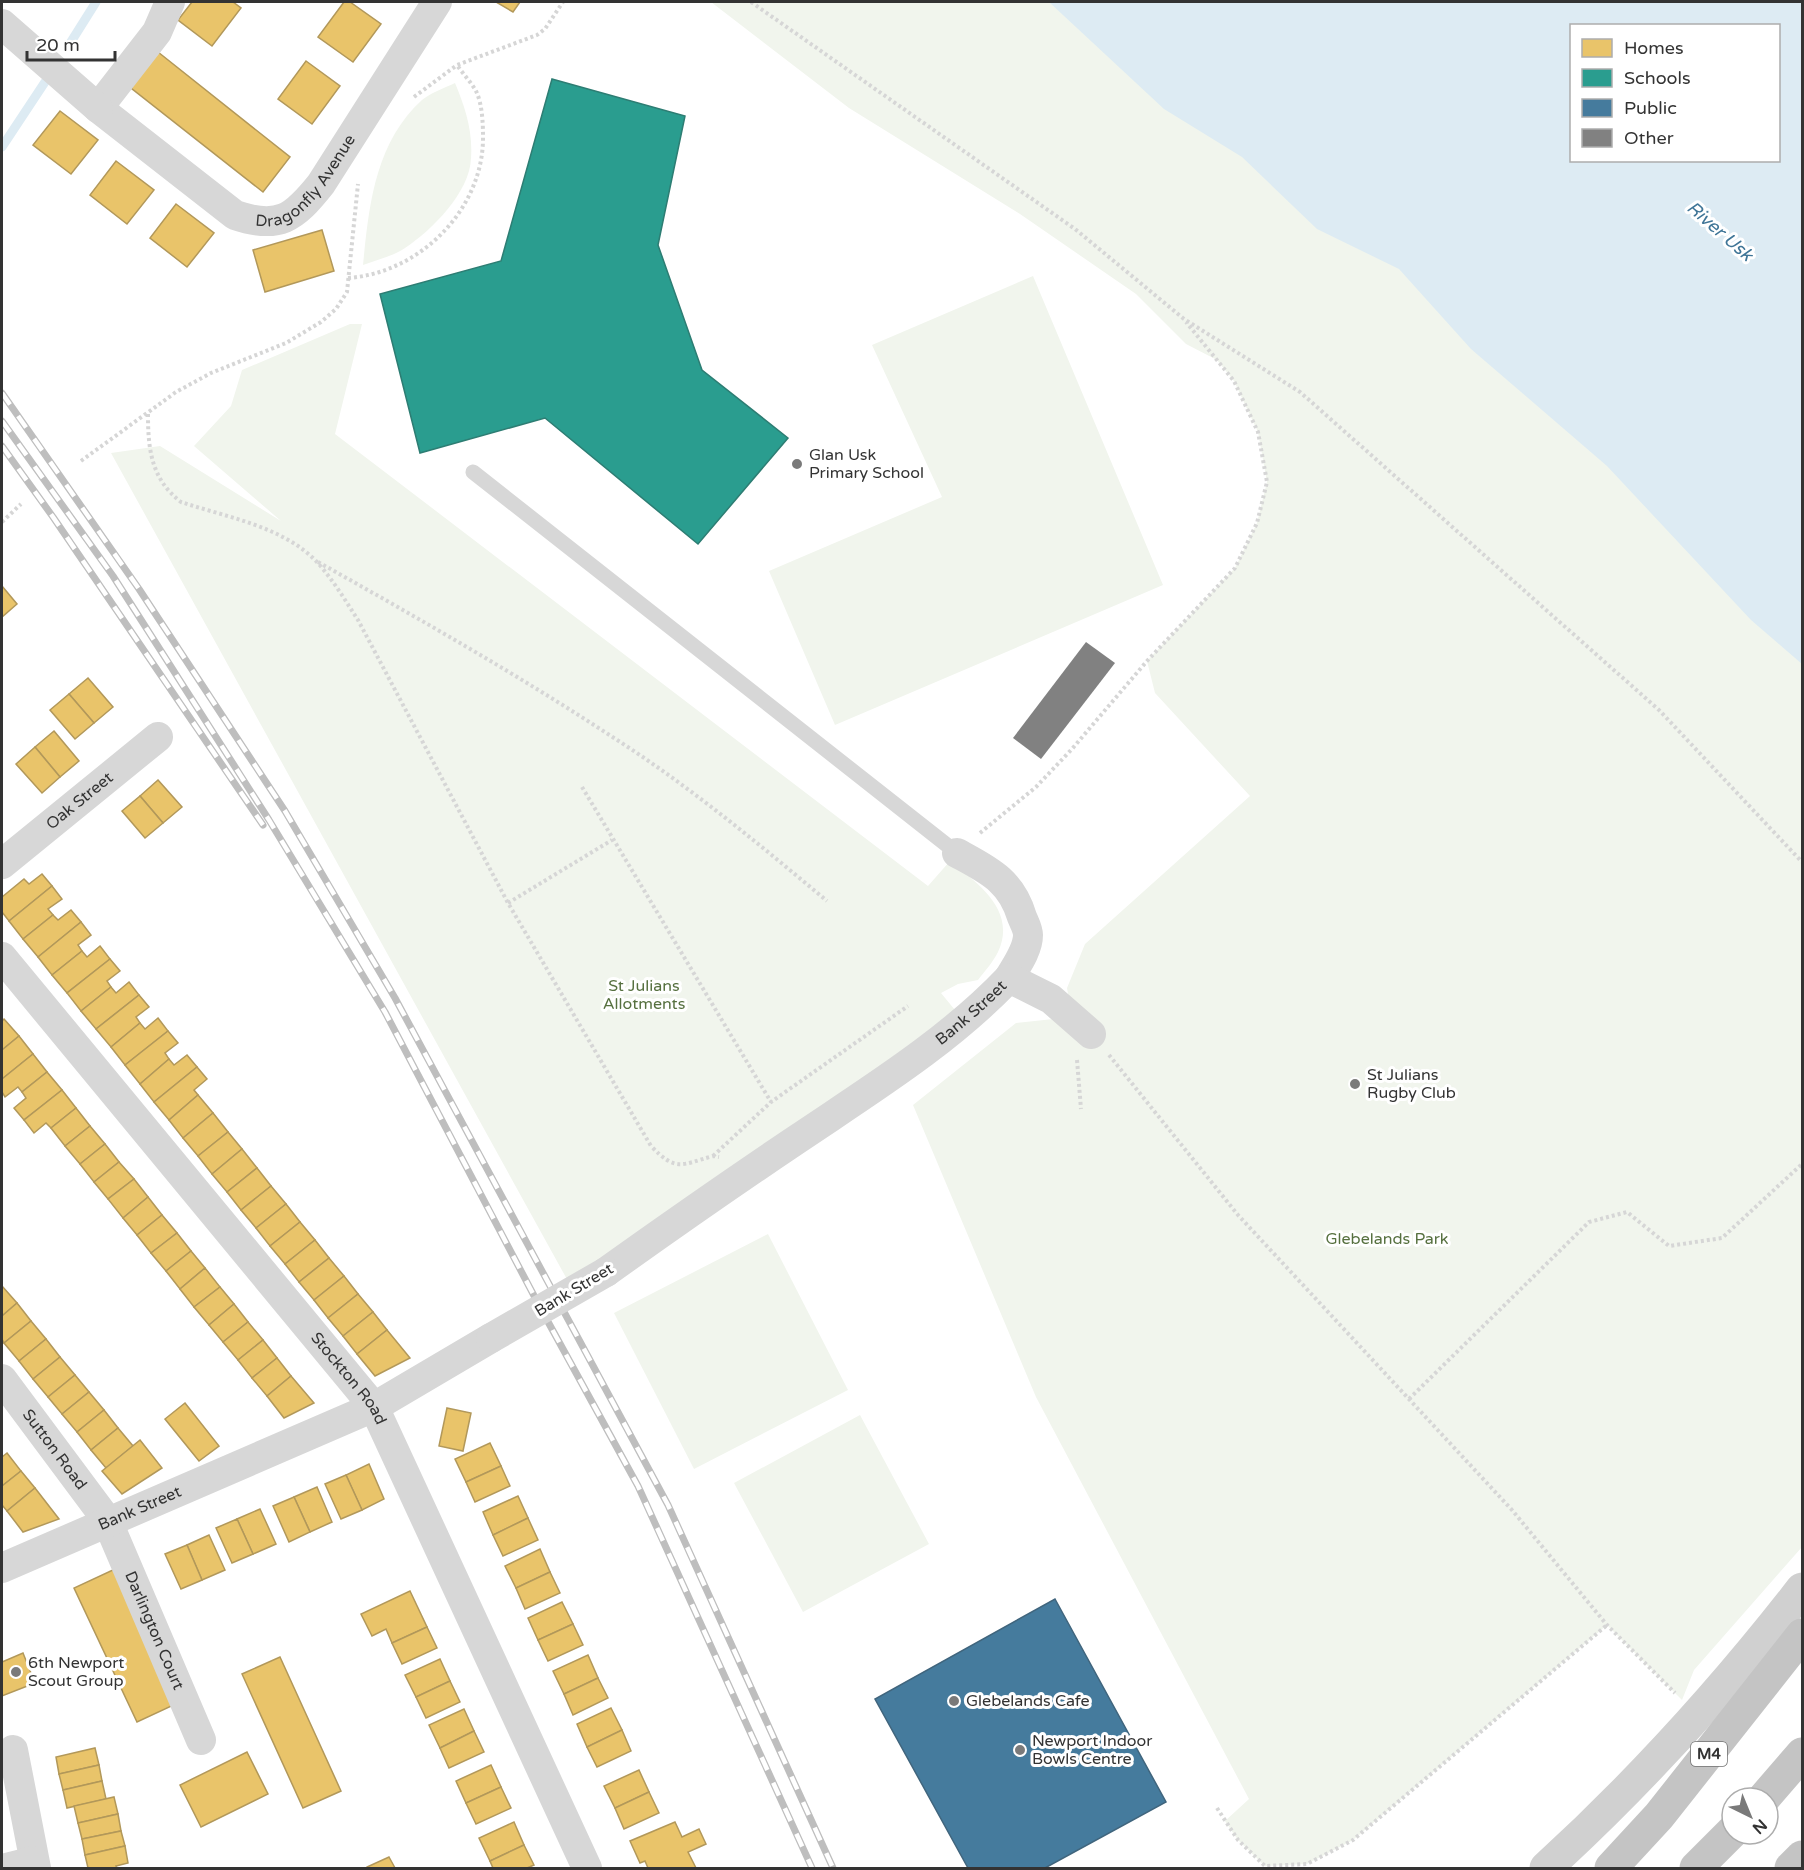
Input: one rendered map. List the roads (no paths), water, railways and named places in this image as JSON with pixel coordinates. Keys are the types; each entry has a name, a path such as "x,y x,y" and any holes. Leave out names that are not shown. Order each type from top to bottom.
{"highway":[{"name":"M4","path":"1611,1869 1659,1816 1803,1635"},
{"path":"1775,1786 1803,1754"},
{"path":"1696,1869 1720,1844"},
{"path":"1791,1869 1803,1857"}],"main road":[{"path":"1546,1869 1644,1772 1752,1654 1803,1589"}],"street":[{"path":"98,108 157,32 171,2"},
{"name":"Dragonfly Avenue","path":"2,24 98,108 235,215 256,222 281,221 301,209 321,184 437,2"},
{"name":"Oak Street","path":"2,864 158,737"},
{"path":"957,852 998,876 1011,891 1020,910 1028,935 1024,952 1009,978"},
{"name":"Stockton Road","path":"2,957 374,1407 587,1869"},
{"name":"Bank Street","path":"2,1568 107,1520 374,1407 606,1272 741,1176 899,1071 964,1021 1009,978 1051,999 1082,1026"},
{"name":"Sutton Road","path":"2,1379 107,1520"},
{"name":"Darlington Court","path":"107,1520 201,1740"},
{"path":"13,1750 25,1866"}],"lane":[{"path":"473,472 957,852"}],"water":[{"name":"River Usk","path":"1049,2 1802,2 1802,664 1751,620 1607,466 1471,349 1399,269 1317,229 1242,157 1164,109"}],"waterway":[{"path":"69,45 96,2"},
{"path":"2,147 45,82"}],"railway":[{"path":"2,393 139,589 285,811 395,998 668,1505 833,1868"},
{"path":"2,421 113,576 269,820 385,1012 541,1309 638,1486 812,1868"},
{"path":"2,446 263,825"}],"place":[{"name":"Glan Usk Primary School","path":"797,464"},
{"name":"St Julians Rugby Club","path":"1355,1084"},
{"name":"6th Newport Scout Group","path":"16,1672"},
{"name":"Glebelands Cafe","path":"954,1701"},
{"name":"Newport Indoor Bowls Centre","path":"1020,1750"}],"park label":[{"name":"St Julians Allotments","path":"644,995"},
{"name":"Glebelands Park","path":"1387,1239"}]}
